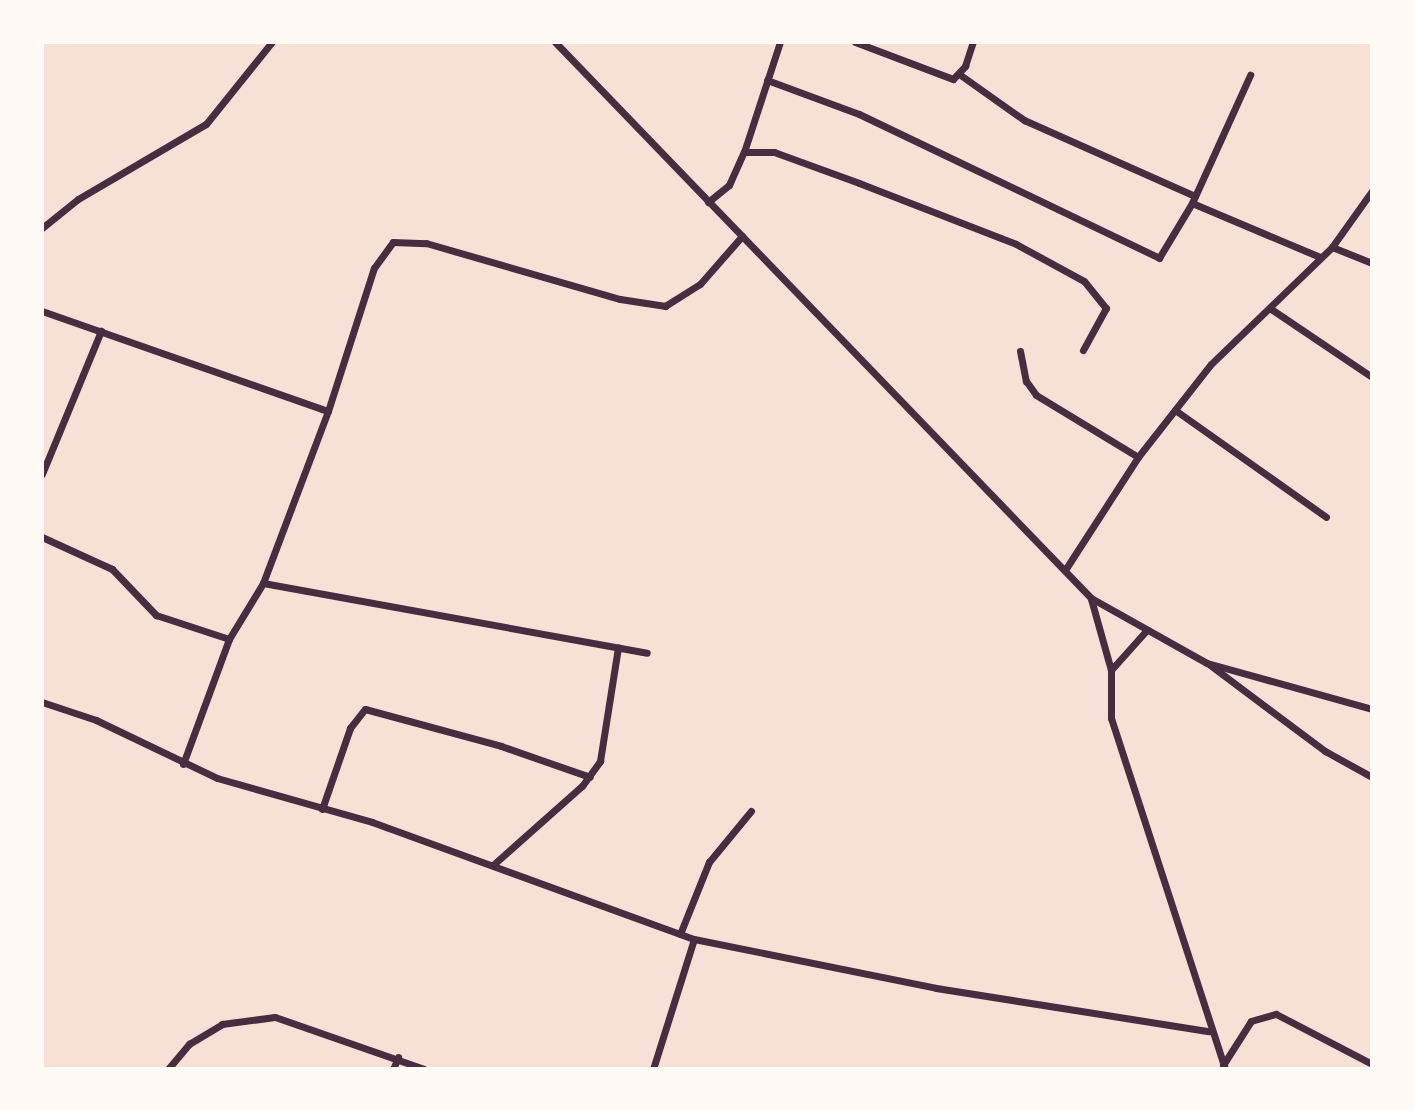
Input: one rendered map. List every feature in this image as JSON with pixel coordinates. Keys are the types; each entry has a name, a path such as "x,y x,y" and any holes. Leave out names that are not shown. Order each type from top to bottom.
{"street":[{"path":"42,228 78,199 206,124 272,42"},
{"path":"555,42 1091,598 1145,632 1207,663 1325,751 1372,777"},
{"path":"708,202 729,185 744,152 780,42"},
{"path":"855,42 940,78 959,74 1024,120 1320,257"},
{"path":"959,74 973,42"},
{"path":"767,80 873,121 1156,258 1163,256 1193,199 1250,75"},
{"path":"744,152 774,152 859,183 1016,244 1084,281 1106,308 1083,350"},
{"path":"1065,570 1138,457 1211,364 1332,247 1372,191"},
{"path":"183,764 229,639 263,583 328,411 374,268 393,242 426,243 620,299 665,306 700,284 742,236"},
{"path":"1332,247 1372,263"},
{"path":"1271,309 1372,377"},
{"path":"42,311 328,411"},
{"path":"42,474 101,331"},
{"path":"1020,351 1026,381 1036,395 1138,457"},
{"path":"1175,410 1326,517"},
{"path":"42,537 112,569 156,615 229,639"},
{"path":"263,583 647,653"},
{"path":"1091,598 1111,670 1111,718 1209,1031 1224,1067"},
{"path":"1111,670 1145,632"},
{"path":"494,864 590,777 608,731 618,647"},
{"path":"1207,663 1372,709"},
{"path":"42,702 96,720 183,764 494,864 694,939 936,988 1209,1031"},
{"path":"322,809 350,728 365,709 527,753 590,777"},
{"path":"680,934 709,862 751,811"},
{"path":"653,1069 694,939"},
{"path":"1224,1067 1251,1021 1276,1014 1372,1064"},
{"path":"168,1069 196,1038 245,1018 275,1017 314,1026 424,1069"},
{"path":"393,1069 398,1057"}]}
